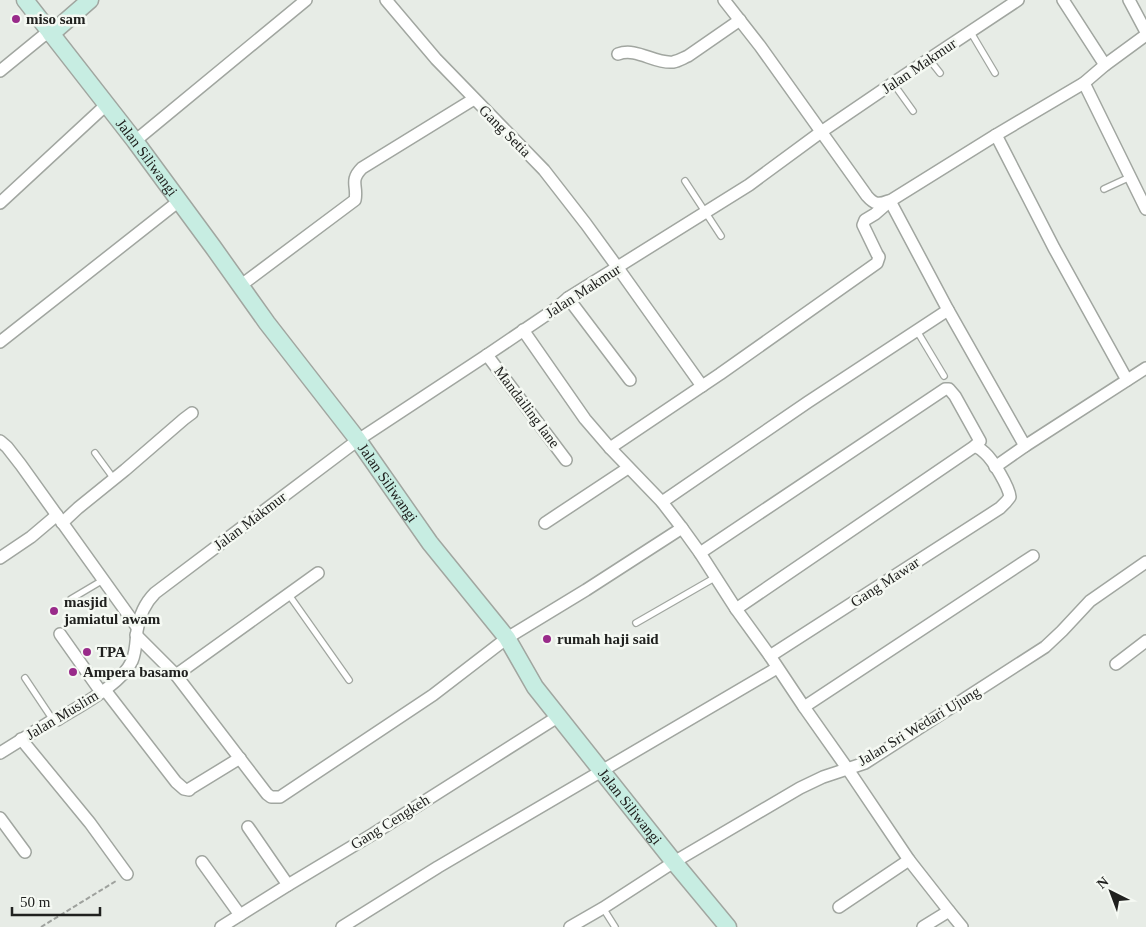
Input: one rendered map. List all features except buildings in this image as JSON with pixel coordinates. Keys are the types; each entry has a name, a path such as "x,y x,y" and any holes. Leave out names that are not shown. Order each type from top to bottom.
{"street":[{"name":"Jalan Siliwangi","path":"25,0 135,141 293,358 358,440 430,544 507,638 534,687 728,927"},
{"path":"0,71 90,0"},
{"path":"135,141 306,0"},
{"name":"Gang Setia","path":"386,0 436,60 544,170 586,224 702,386"},
{"path":"724,0 760,46 867,196 873,202 880,204 890,201"},
{"name":"Jalan Makmur","path":"155,593 358,440 487,355 555,309 568,298 749,184 821,132 1018,0"},
{"path":"1063,0 1105,65"},
{"path":"610,448 877,263 878,254 863,225 865,220 890,201 1084,82 1146,34 1129,0"},
{"path":"618,54 624,52 636,53 672,62 688,56 740,20"},
{"path":"1084,82 1146,209"},
{"path":"240,286 355,200 354,177 362,168 474,98"},
{"path":"0,202 106,105"},
{"path":"996,135 1054,248 1127,380"},
{"path":"0,342 179,201"},
{"path":"890,201 948,310 1025,446"},
{"path":"568,298 630,380"},
{"path":"662,502 808,402 948,310"},
{"path":"523,330 585,420 628,468 662,502 682,528 736,609 848,768 909,860 962,927"},
{"name":"Mandailing lane","path":"487,355 566,460"},
{"path":"975,446 986,454 995,467 1146,368"},
{"path":"700,553 944,389 949,389 955,396 980,441 978,444 736,609"},
{"path":"0,558 31,536 78,508 192,413"},
{"path":"0,441 21,465 137,631 176,675 271,798 284,795 433,695 507,638 682,528"},
{"name":"Gang Mawar","path":"770,656 1000,508 1010,497 1010,493 995,467"},
{"path":"545,523 628,468"},
{"path":"804,707 1033,556"},
{"name":"Jalan Sri Wedari Ujung","path":"570,927 674,862 800,788 823,777 865,764 1045,647 1062,632 1090,601 1146,562"},
{"path":"176,675 318,573"},
{"name":"Jalan Muslim","path":"0,753 53,720 57,720 103,691 119,678 134,655 137,631 144,608 155,593"},
{"path":"60,634 103,691 176,782 184,789 191,788 240,758"},
{"path":"1116,664 1146,641"},
{"path":"342,927 438,867 778,668"},
{"name":"Gang Cengkeh","path":"221,927 288,884 373,834 559,716"},
{"path":"21,739 90,823 127,874"},
{"path":"0,818 25,852"},
{"path":"248,828 288,884"},
{"path":"839,907 909,860"},
{"path":"202,862 240,915"},
{"path":"923,927 948,911"}],"lane":[{"path":"970,31 995,73"},
{"path":"929,59 940,73"},
{"path":"893,83 913,110"},
{"path":"1104,189 1130,177"},
{"path":"685,180 721,236"},
{"path":"917,332 944,376"},
{"path":"95,453 114,479"},
{"path":"636,622 716,577"},
{"path":"71,599 103,580"},
{"path":"288,595 349,680"},
{"path":"25,678 53,720"},
{"path":"603,908 615,927"}],"path":[{"path":"41,927 127,874"}],"place":[{"name":"miso sam","path":"16,19"},
{"name":"masjid jamiatul awam","path":"54,611"},
{"name":"rumah haji said","path":"547,639"},
{"name":"TPA","path":"87,652"},
{"name":"Ampera basamo","path":"73,672"}]}
